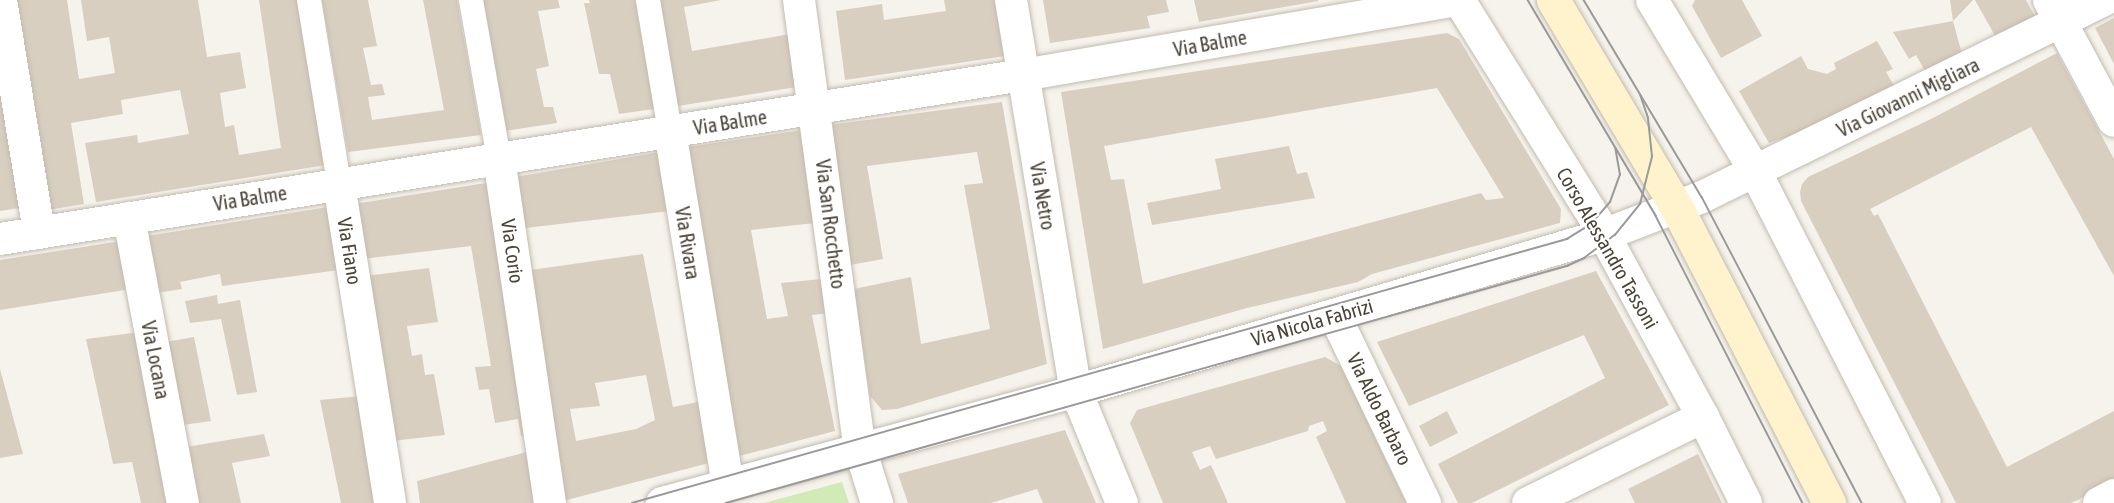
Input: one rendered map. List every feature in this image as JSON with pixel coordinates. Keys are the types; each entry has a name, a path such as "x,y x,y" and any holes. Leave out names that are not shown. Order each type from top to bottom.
{"main road":[{"path":"1553,0 1677,208 1829,503"}],"street":[{"path":"1,0 39,233"},
{"name":"Via Fiano","path":"309,0 390,503"},
{"name":"Via Corio","path":"471,0 499,158 550,503"},
{"name":"Via Rivara","path":"648,0 728,485"},
{"name":"Via San Rocchetto","path":"799,0 816,108 860,449 877,503"},
{"name":"Via Netro","path":"1011,0 1076,391 1122,503"},
{"name":"Via Balme","path":"0,239 1023,75 1459,0"},
{"name":"Corso Alessandro Tassoni","path":"1459,0 1604,235 1703,417 1746,503"},
{"path":"1652,0 1755,171 1925,503"},
{"name":"Via Giovanni Migliara","path":"1755,171 2055,12 2104,0"},
{"path":"2055,12 2114,121"},
{"name":"Via Nicola Fabrizi","path":"662,503 1076,391 1604,235 1677,208 1755,171"},
{"name":"Via Locana","path":"129,218 183,503"},
{"name":"Via Aldo Barbaro","path":"1335,315 1425,503"},
{"path":"1528,503 1703,417"},
{"path":"2100,503 2114,495"}],"green space":[{"path":"842,482 849,503 764,503"}],"building":[{"path":"12,0 67,0 79,79 115,73 109,37 87,41 81,0 198,0 207,57 240,52 246,88 220,93 225,127 234,125 239,155 281,148 259,0 300,0 326,165 96,202 85,143 137,135 138,143 189,134 180,90 121,100 123,114 71,123 84,204 48,210"},
{"path":"322,0 368,0 377,46 363,48 371,85 382,84 385,95 368,97 372,120 444,110 423,0 457,0 481,135 348,152"},
{"path":"479,0 558,0 560,8 538,11 549,66 536,69 544,107 553,107 557,123 504,131"},
{"path":"589,0 635,0 654,109 619,114 610,74 599,74 584,3 590,3"},
{"path":"659,0 721,0 684,7 692,51 796,33 803,86 678,106"},
{"path":"944,0 1004,0 1012,55 845,80 836,11 882,4 884,20 946,11"},
{"path":"1043,0 1166,0 1169,12 1147,16 1150,28 1050,43"},
{"path":"1194,0 1318,0 1318,1 1199,22"},
{"path":"1695,0 1742,0 1762,36 1721,58 1692,6"},
{"path":"1950,0 1973,0 1953,21"},
{"path":"1975,0 2026,0 2038,22 1999,43"},
{"path":"2114,18 2114,64 2095,28"},
{"path":"1953,21 1962,54 1926,73 1916,55 1909,59 1893,32"},
{"path":"1447,33 1459,39 1561,209 1560,223 1372,274 1358,282 1247,308 1103,349 1061,92","holes":["1437,88 1504,198 1486,200 1481,193 1143,284 1124,179 1111,180 1104,146"]},
{"path":"1877,41 1893,69 1886,72 1897,91 1850,116 1769,143 1739,91 1801,56 1808,69 1827,74 1836,69 1834,63"},
{"path":"2057,53 2114,159 2114,276 2031,127 1870,209 1874,216 1878,214 2007,467 2114,411 2114,483 2071,503 1956,503 1801,201 1800,192 1802,184 1808,177 1929,120"},
{"path":"0,66 26,207 0,211"},
{"path":"1002,102 1047,364 897,409 882,410 870,396 854,289 911,277 921,344 990,329 964,185 983,183 977,152 867,166 883,259 850,265 829,125"},
{"path":"810,129 824,222 751,230 767,319 788,316 781,283 832,278 837,312 812,315 835,431 732,458 681,148"},
{"path":"1289,146 1297,174 1307,172 1315,198 1152,225 1147,203 1221,189 1215,159"},
{"path":"660,152 670,211 517,229 509,178"},
{"path":"492,182 532,434 521,436 518,419 495,423 489,389 479,390 475,367 491,366 471,246 362,259 354,204"},
{"path":"328,207 339,270 222,286 220,274 180,282 182,289 151,294 140,237"},
{"path":"121,241 131,289 0,310 0,260"},
{"path":"643,254 673,407 703,401 713,462 559,502 524,271","holes":["646,375 655,420 636,429 576,441 570,409 600,406 595,383"]},
{"path":"429,268 438,322 407,326 412,356 422,354 425,375 434,374 445,435 392,441 365,276"},
{"path":"1596,271 1669,405 1472,503 1458,503 1438,464 1605,378 1584,335 1409,406 1377,342"},
{"path":"217,295 218,304 240,300 257,392 237,395 221,319 190,323 185,301"},
{"path":"140,332 174,503 141,503 132,462 113,464 86,339"},
{"path":"194,337 211,421 176,426 160,343"},
{"path":"1325,357 1341,366 1406,503 1346,503 1316,437 1327,431 1323,421 1309,426 1308,431 1216,459 1210,446 1192,452 1200,470 1211,465 1228,503 1163,503 1130,423 1137,410"},
{"path":"0,369 23,454 0,458"},
{"path":"361,396 380,503 341,503 320,400"},
{"path":"1447,411 1458,433 1430,447 1419,426"},
{"path":"1065,430 1096,503 1043,503 1037,489 991,503 908,503 898,474"},
{"path":"264,434 270,456 232,463 241,503 190,503 180,448"},
{"path":"534,450 543,503 420,503 417,481"},
{"path":"1698,454 1722,503 1635,503 1628,489"}],"tram line":[{"path":"1528,0 1656,216 1803,503"},
{"path":"1584,0 1702,197 1862,503"},
{"path":"726,503 1567,266 1584,258 1615,235 1640,204 1652,157 1648,118 1640,95"},
{"path":"632,503 1567,239 1591,224 1610,202 1620,175 1615,148"}]}
